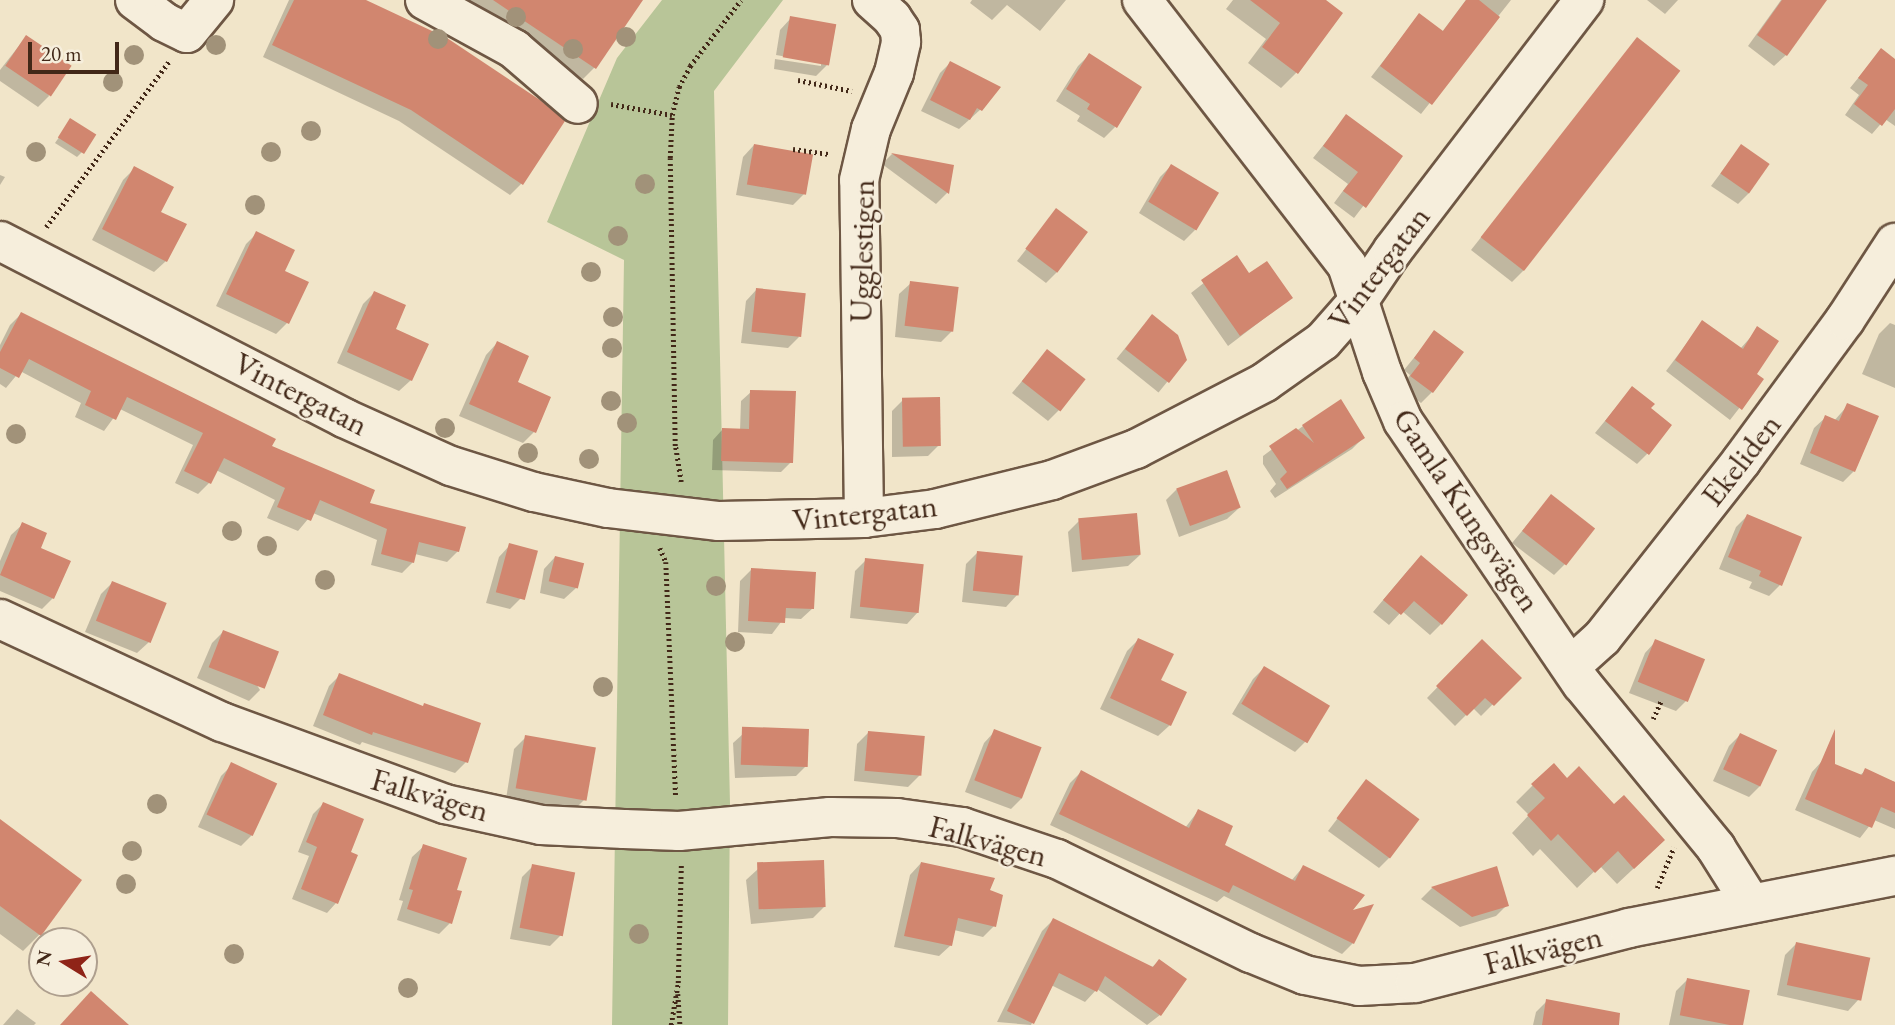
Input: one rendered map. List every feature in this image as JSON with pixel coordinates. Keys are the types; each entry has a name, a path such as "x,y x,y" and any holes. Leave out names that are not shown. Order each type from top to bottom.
{"street":[{"path":"135,0 164,22 187,33 214,0"},
{"path":"425,0 514,49 578,104"},
{"name":"Ugglestigen","path":"864,519 859,180 871,129 894,73 901,42 896,24 872,0"},
{"name":"Gamla Kungsvägen","path":"1142,0 1347,265 1382,372 1403,421 1572,665 1624,737 1716,848 1750,902"},
{"name":"Vintergatan","path":"13,248 344,418 451,466 534,492 651,514 727,522 864,519 935,509 1052,480 1136,449 1265,382 1323,341 1359,300 1393,250 1584,0"},
{"name":"Ekeliden","path":"1572,665 1602,638 1742,460 1845,320 1895,243"},
{"name":"Falkvägen","path":"0,619 222,722 445,804 541,825 624,829 679,831 830,817 897,818 962,827 1057,859 1283,966 1306,975 1359,986 1415,983 1629,928 1750,902 1895,876"}],"path":[{"path":"683,490 675,446 670,159 673,115 680,87 690,66 741,0"},
{"path":"13,248 187,33"},
{"path":"798,80 866,94"},
{"path":"578,104 601,102 673,115"},
{"path":"793,149 834,155"},
{"path":"656,540 666,562 676,802"},
{"path":"1655,893 1675,845"},
{"path":"680,1025 678,983 681,863"},
{"path":"671,1025 678,983"}],"green space":[{"path":"662,0 783,0 714,91 730,804 728,1025 612,1025 624,260 547,222 617,58"}],"building":[{"path":"294,0 366,0 447,38 540,100 565,121 523,185 411,110 272,45"},
{"path":"493,0 643,0 596,69"},
{"path":"1250,0 1326,0 1343,13 1298,74 1262,47 1280,23"},
{"path":"1466,0 1479,0 1500,17 1432,105 1380,66 1419,13 1443,31"},
{"path":"1782,0 1827,0 1787,56 1757,35"},
{"path":"790,16 836,24 829,66 783,57"},
{"path":"26,35 72,66 51,96 5,66"},
{"path":"1637,37 1680,71 1524,271 1481,237"},
{"path":"1881,48 1895,59 1895,109 1882,126 1854,104 1868,85 1858,78"},
{"path":"1089,53 1142,87 1117,128 1087,109 1090,104 1066,89"},
{"path":"950,61 1001,87 982,111 977,108 970,120 930,100"},
{"path":"1346,114 1403,156 1366,208 1343,191 1358,172 1323,146"},
{"path":"70,118 96,134 84,154 58,138"},
{"path":"754,144 813,154 806,195 747,184"},
{"path":"1741,144 1770,164 1749,194 1720,173"},
{"path":"891,153 954,165 949,194"},
{"path":"1171,164 1219,193 1196,231 1148,202"},
{"path":"134,166 174,187 161,212 187,224 167,262 102,229"},
{"path":"1056,208 1088,232 1057,273 1025,249"},
{"path":"256,231 295,250 285,271 309,282 289,324 226,294"},
{"path":"1237,255 1249,273 1267,261 1293,298 1240,336 1201,280"},
{"path":"910,281 959,287 953,332 905,326"},
{"path":"756,288 806,293 801,337 751,332"},
{"path":"374,291 406,305 396,329 429,344 412,381 347,352"},
{"path":"21,312 276,439 272,446 375,490 370,503 466,527 459,552 419,542 414,563 381,554 387,529 320,500 311,521 277,507 285,488 224,458 211,484 184,471 203,433 127,397 116,420 85,405 91,391 29,359 19,378 0,368 0,352"},
{"path":"1152,314 1178,335 1187,360 1169,383 1125,349"},
{"path":"1702,320 1743,349 1757,326 1779,341 1757,374 1764,379 1742,410 1675,360"},
{"path":"1434,330 1464,352 1433,393 1410,376 1420,363 1414,358"},
{"path":"497,341 529,356 518,382 551,397 536,433 469,404"},
{"path":"1047,349 1086,379 1060,411 1022,381"},
{"path":"1632,386 1655,404 1651,408 1672,425 1649,455 1605,421"},
{"path":"750,390 796,391 793,463 721,461 722,428 749,429"},
{"path":"940,397 941,446 903,447 902,398"},
{"path":"1341,399 1365,438 1287,489 1280,479 1287,472 1269,446 1296,428 1314,443 1302,425"},
{"path":"1847,403 1879,416 1855,472 1810,453 1825,415 1839,421"},
{"path":"1227,470 1241,508 1190,526 1176,488"},
{"path":"1551,494 1595,528 1566,566 1522,531"},
{"path":"1137,513 1141,555 1082,560 1078,518"},
{"path":"1747,514 1802,537 1782,586 1759,576 1761,571 1728,557"},
{"path":"22,522 47,533 41,548 71,561 54,599 0,575"},
{"path":"509,543 538,551 525,600 496,592"},
{"path":"977,551 1023,556 1019,596 973,591"},
{"path":"1421,555 1468,595 1442,625 1414,601 1401,615 1383,600"},
{"path":"555,556 584,563 578,588 549,581"},
{"path":"865,558 924,564 919,613 860,607"},
{"path":"751,568 816,572 814,609 786,608 785,623 748,621"},
{"path":"112,581 167,603 151,643 96,621"},
{"path":"223,630 279,652 265,689 209,667"},
{"path":"1138,638 1174,654 1161,680 1187,692 1171,726 1110,698"},
{"path":"1482,639 1522,678 1494,706 1485,698 1467,716 1436,686"},
{"path":"1655,639 1705,659 1688,702 1638,682"},
{"path":"1264,666 1330,706 1307,743 1241,704"},
{"path":"339,673 423,706 424,703 481,723 468,763 373,732 372,735 323,715"},
{"path":"742,727 809,729 808,767 741,765"},
{"path":"994,729 1042,747 1022,799 974,780"},
{"path":"1835,729 1835,764 1862,775 1865,768 1895,782 1895,813 1881,807 1872,828 1805,799"},
{"path":"868,731 925,736 921,776 865,771"},
{"path":"1740,733 1777,750 1760,787 1723,769"},
{"path":"525,735 596,748 587,801 516,788"},
{"path":"231,762 277,784 253,836 206,815"},
{"path":"1554,763 1567,778 1579,766 1614,804 1624,795 1665,840 1634,869 1618,851 1595,873 1558,834 1551,841 1527,815 1545,798 1531,784"},
{"path":"1081,770 1189,828 1198,809 1233,826 1225,845 1295,881 1303,865 1365,895 1353,910 1374,904 1354,944 1233,885 1229,893 1059,814"},
{"path":"1366,779 1420,819 1390,858 1337,818"},
{"path":"323,802 364,819 351,852 358,855 338,904 301,889 317,847 306,842"},
{"path":"0,819 82,880 48,927 29,927 0,906"},
{"path":"423,844 467,858 457,890 462,891 452,924 407,909 413,890 409,889"},
{"path":"824,860 826,907 759,909 757,862"},
{"path":"921,862 995,878 990,890 1003,895 996,927 958,918 952,946 904,936"},
{"path":"532,864 575,872 563,936 520,928"},
{"path":"1497,866 1509,906 1472,917 1431,887"},
{"path":"1053,918 1153,967 1159,959 1187,979 1161,1016 1105,976 1097,992 1059,973 1034,1024 1007,1011"},
{"path":"1796,942 1870,958 1861,1001 1787,985"},
{"path":"1687,978 1750,990 1743,1025 1680,1015"},
{"path":"86,997 98,997 129,1025 60,1025"},
{"path":"1546,999 1620,1013 1619,1025 1542,1025"}]}
